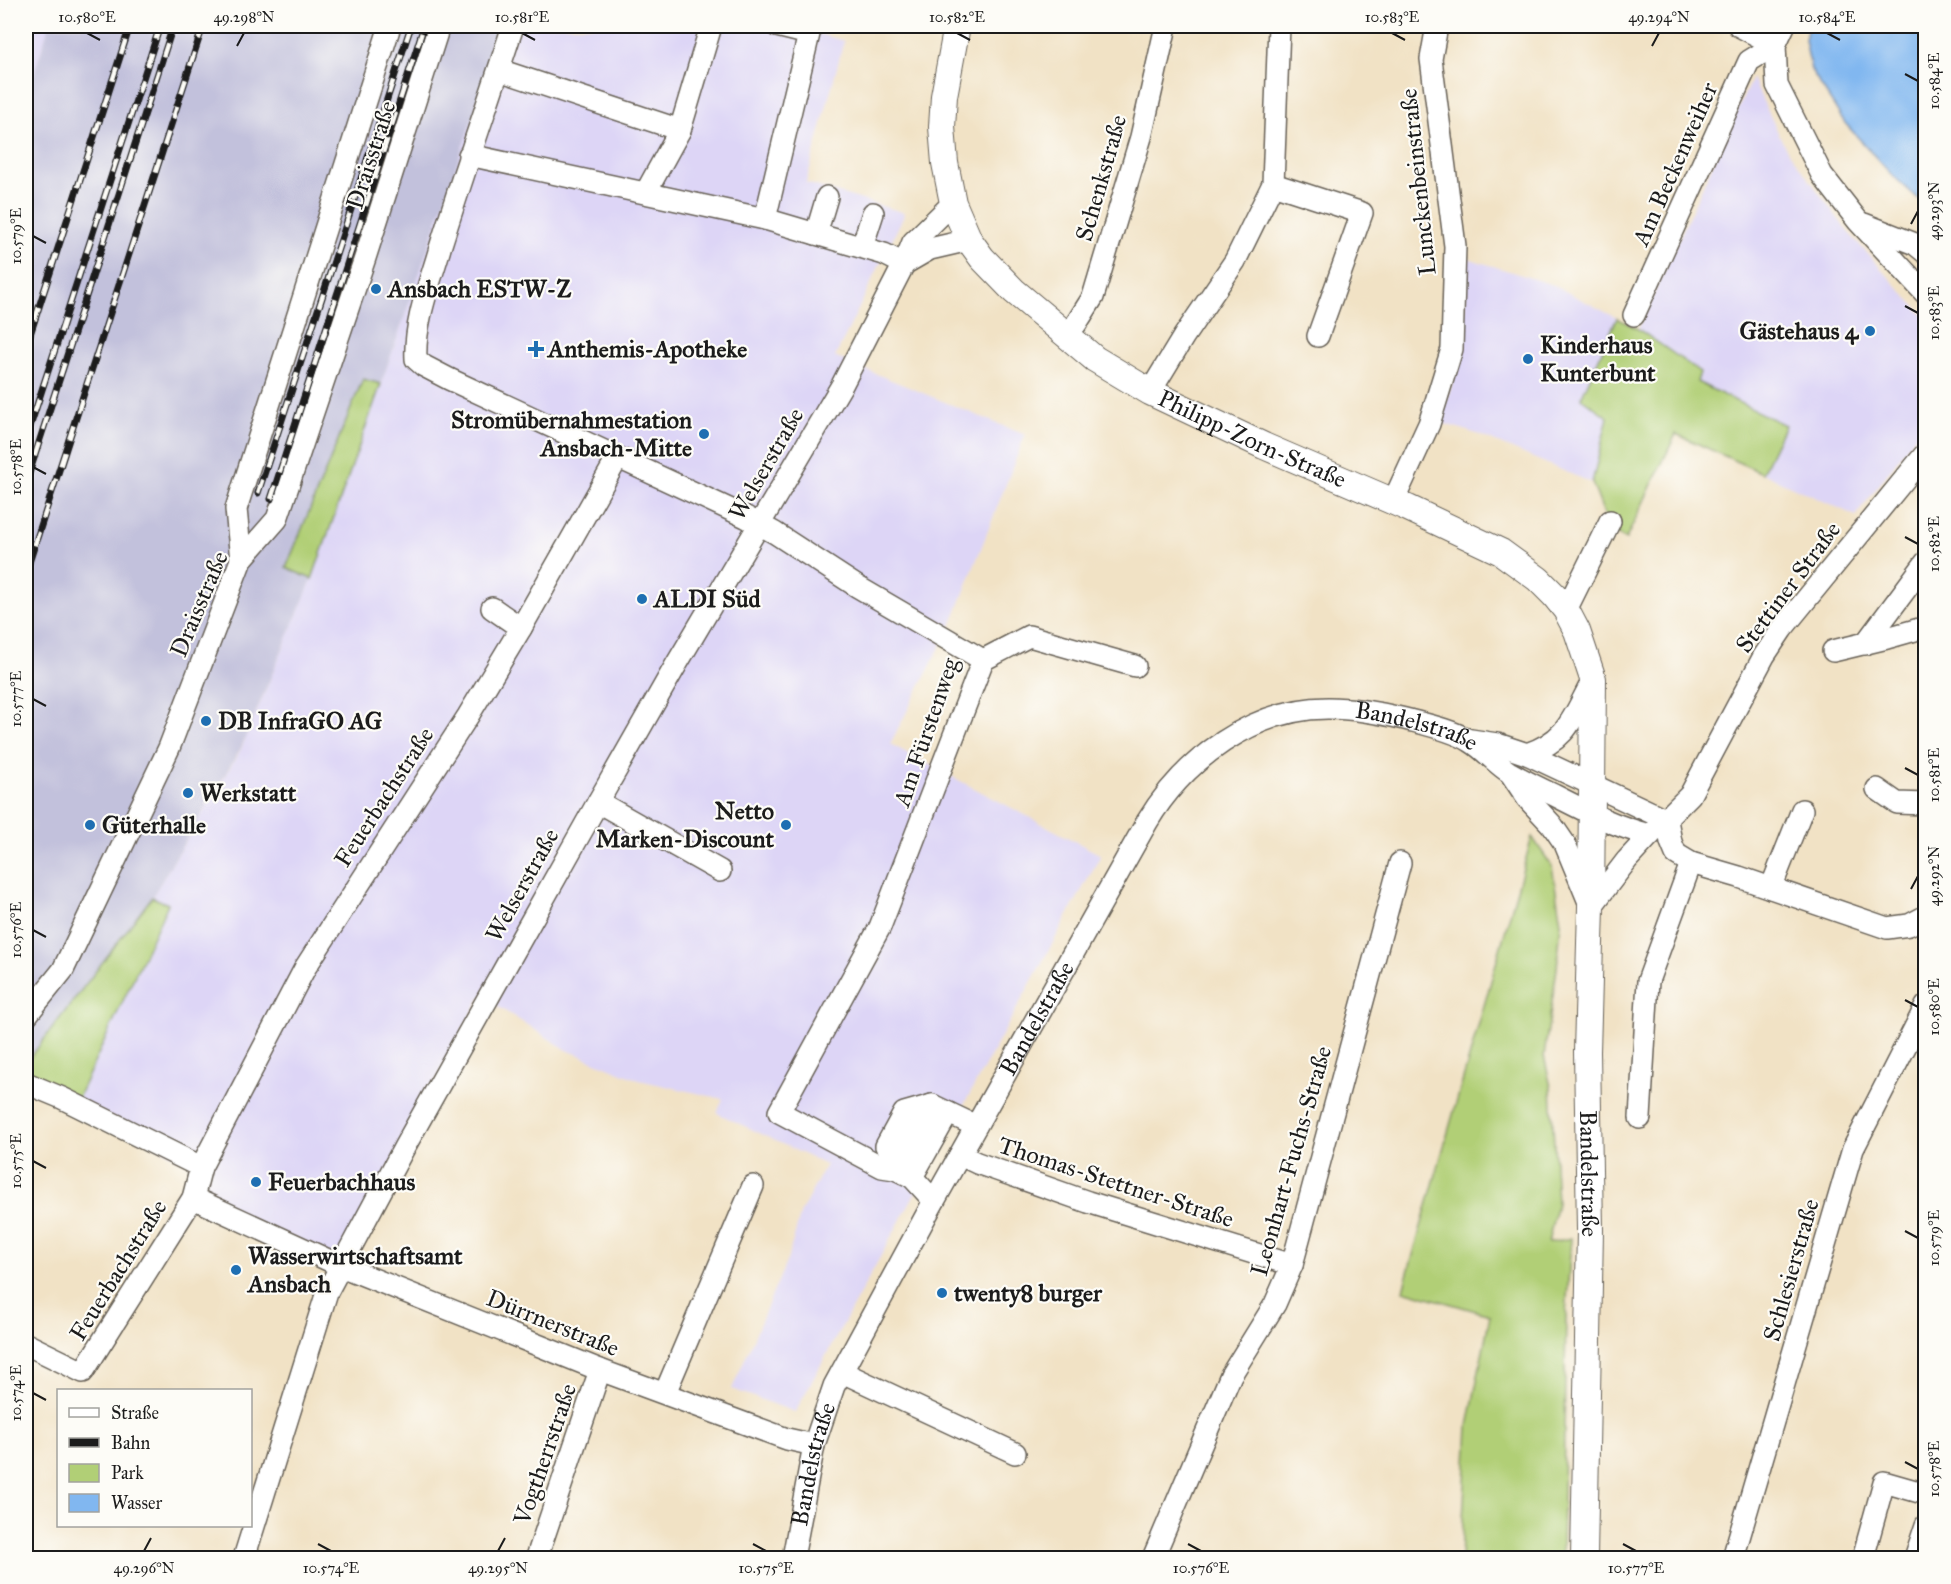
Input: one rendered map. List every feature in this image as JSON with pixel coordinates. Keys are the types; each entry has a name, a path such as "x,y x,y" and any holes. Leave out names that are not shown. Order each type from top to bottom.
{"main road":[{"name":"Philipp-Zorn-Straße","path":"957,26 944,96 942,127 945,163 953,203 969,240 982,258 1014,291 1066,335 1103,364 1150,392 1264,446 1455,529 1501,552 1539,579 1566,610 1580,639 1593,679 1592,814"},
{"name":"Bandelstraße","path":"1584,1558 1590,1230 1587,1052 1592,907 1592,814"}],"street":[{"path":"241,560 236,509 390,26"},
{"name":"Draisstraße","path":"26,1016 63,970 164,759 241,560 277,519 365,258 439,26"},
{"path":"513,26 469,155 425,301 415,341 416,359 424,366 760,525"},
{"path":"646,192 680,130 711,26"},
{"path":"765,219 809,34 777,26"},
{"name":"Schenkstraße","path":"1066,335 1094,297 1141,137 1166,26"},
{"path":"1150,392 1184,336 1236,261 1273,184 1279,26"},
{"name":"Lunckenbeinstraße","path":"1393,502 1429,424 1452,349 1455,246 1431,59 1437,26"},
{"path":"1738,26 1775,45"},
{"path":"1784,26 1775,45 1777,85 1822,175 1858,221 1926,294"},
{"name":"Am Beckenweiher","path":"1634,315 1749,61 1775,45"},
{"path":"499,70 680,130"},
{"path":"469,155 765,219 884,254 904,264 930,249 969,240"},
{"path":"1273,184 1362,213 1318,336"},
{"path":"816,234 827,197"},
{"name":"Welserstraße","path":"244,1558 327,1292 405,1146 598,802 842,384 913,242 953,203"},
{"path":"862,247 873,213"},
{"path":"1858,221 1916,244 1926,253"},
{"name":"Stettiner Straße","path":"1592,907 1627,860 1690,795 1764,656 1782,629 1926,453"},
{"name":"Feuerbachstraße","path":"26,1344 83,1372 193,1198 201,1167 304,968 468,716 617,459"},
{"path":"1566,610 1610,520"},
{"name":"Am Fürstenweg","path":"760,525 858,587 983,660 880,927 779,1112 882,1167 904,1173"},
{"path":"1865,644 1926,562"},
{"path":"492,609 521,628"},
{"path":"1833,651 1926,627"},
{"path":"983,660 1029,636 1135,666"},
{"path":"1527,754 1542,749 1566,730 1593,679"},
{"name":"Bandelstraße","path":"793,1558 814,1445 827,1405 842,1372 976,1126 1151,814 1161,799 1200,758 1242,730 1264,721 1292,713 1326,708 1353,709 1426,725 1469,740 1509,771 1592,814"},
{"path":"1469,740 1497,744 1527,754 1667,820 1676,854 1691,863 1739,877 1887,928 1909,926 1926,916"},
{"path":"1509,771 1527,798 1552,825 1564,844 1592,907"},
{"path":"1877,789 1897,803 1926,804"},
{"path":"598,802 720,871"},
{"path":"1771,888 1802,810"},
{"path":"1592,814 1621,827 1650,836"},
{"name":"Leonhart-Fuchs-Straße","path":"1153,1558 1231,1375 1275,1304 1292,1266 1400,863"},
{"path":"1640,1118 1648,981 1691,863"},
{"name":"Schlesierstraße","path":"1733,1558 1853,1149 1926,1006"},
{"path":"26,1083 62,1098 201,1167"},
{"path":"934,1202 904,1173 886,1146 904,1113 940,1109 976,1126"},
{"path":"904,1173 940,1109"},
{"name":"Thomas-Stettner-Straße","path":"960,1155 1088,1202 1292,1266"},
{"path":"665,1393 753,1186"},
{"name":"Dürrnerstraße","path":"193,1198 341,1266 600,1370 787,1439 814,1445"},
{"name":"Vogtherrstraße","path":"538,1554 600,1370"},
{"name":"Bandelstraße","path":"842,1372 1015,1453"},
{"path":"1863,1558 1884,1482 1926,1494"},
{"path":"1915,1558 1926,1525"}],"shaded area":[{"path":"26,26 49,26 26,100"},
{"path":"49,26 504,26 312,579 241,748 152,897 26,1063 26,100"},
{"path":"504,26 791,26 844,41 806,183 905,213 835,357 1025,435 951,626 890,744 1101,855 795,1412 732,1389 788,1258 801,1212 826,1165 717,1113 723,1099 639,1080 567,1050 481,996 336,1267 186,1200 198,1168 75,1104 168,904 152,897 241,749 312,579"},
{"path":"1752,78 1785,147 1848,232 1925,317 1925,423 1856,516 1762,473 1785,425 1696,381 1700,372 1638,329"},
{"name":"Kinderhaus Kunterbunt","path":"1467,258 1553,285 1617,318 1581,398 1608,417 1592,483 1477,434 1439,422 1453,381 1463,338"}],"green space":[{"path":"1617,318 1638,329 1700,372 1697,382 1785,425 1762,473 1676,434 1626,539 1611,532 1592,483 1608,417 1581,398"},
{"path":"363,379 381,384 312,579 286,568"},
{"path":"1532,837 1552,866 1561,923 1544,1056 1551,1087 1557,1203 1548,1243 1571,1238 1566,1315 1562,1558 1461,1558 1468,1426 1490,1315 1403,1290"},
{"path":"152,897 168,904 75,1104 26,1080 26,1063"}],"water":[{"path":"1808,26 1925,26 1925,205 1889,172 1845,123 1811,70 1805,40"}],"railway":[{"path":"26,347 130,26"},
{"path":"26,439 160,26"},
{"path":"26,483 173,26"},
{"path":"26,572 203,26"},
{"path":"258,493 411,26"},
{"path":"271,499 424,26"}],"place":[{"name":"Ansbach ESTW-Z","path":"376,289"},
{"name":"Gästehaus 4","path":"1870,331"},
{"name":"Anthemis-Apotheke","path":"536,349"},
{"name":"Kinderhaus Kunterbunt","path":"1528,359"},
{"name":"Stromübernahmestation Ansbach-Mitte","path":"704,434"},
{"name":"ALDI Süd","path":"642,599"},
{"name":"DB InfraGO AG","path":"206,721"},
{"name":"Werkstatt","path":"188,793"},
{"name":"Güterhalle","path":"90,825"},
{"name":"Netto Marken-Discount","path":"786,825"},
{"name":"Feuerbachhaus","path":"256,1182"},
{"name":"Wasserwirtschaftsamt Ansbach","path":"236,1270"},
{"name":"twenty8 burger","path":"942,1293"}]}
